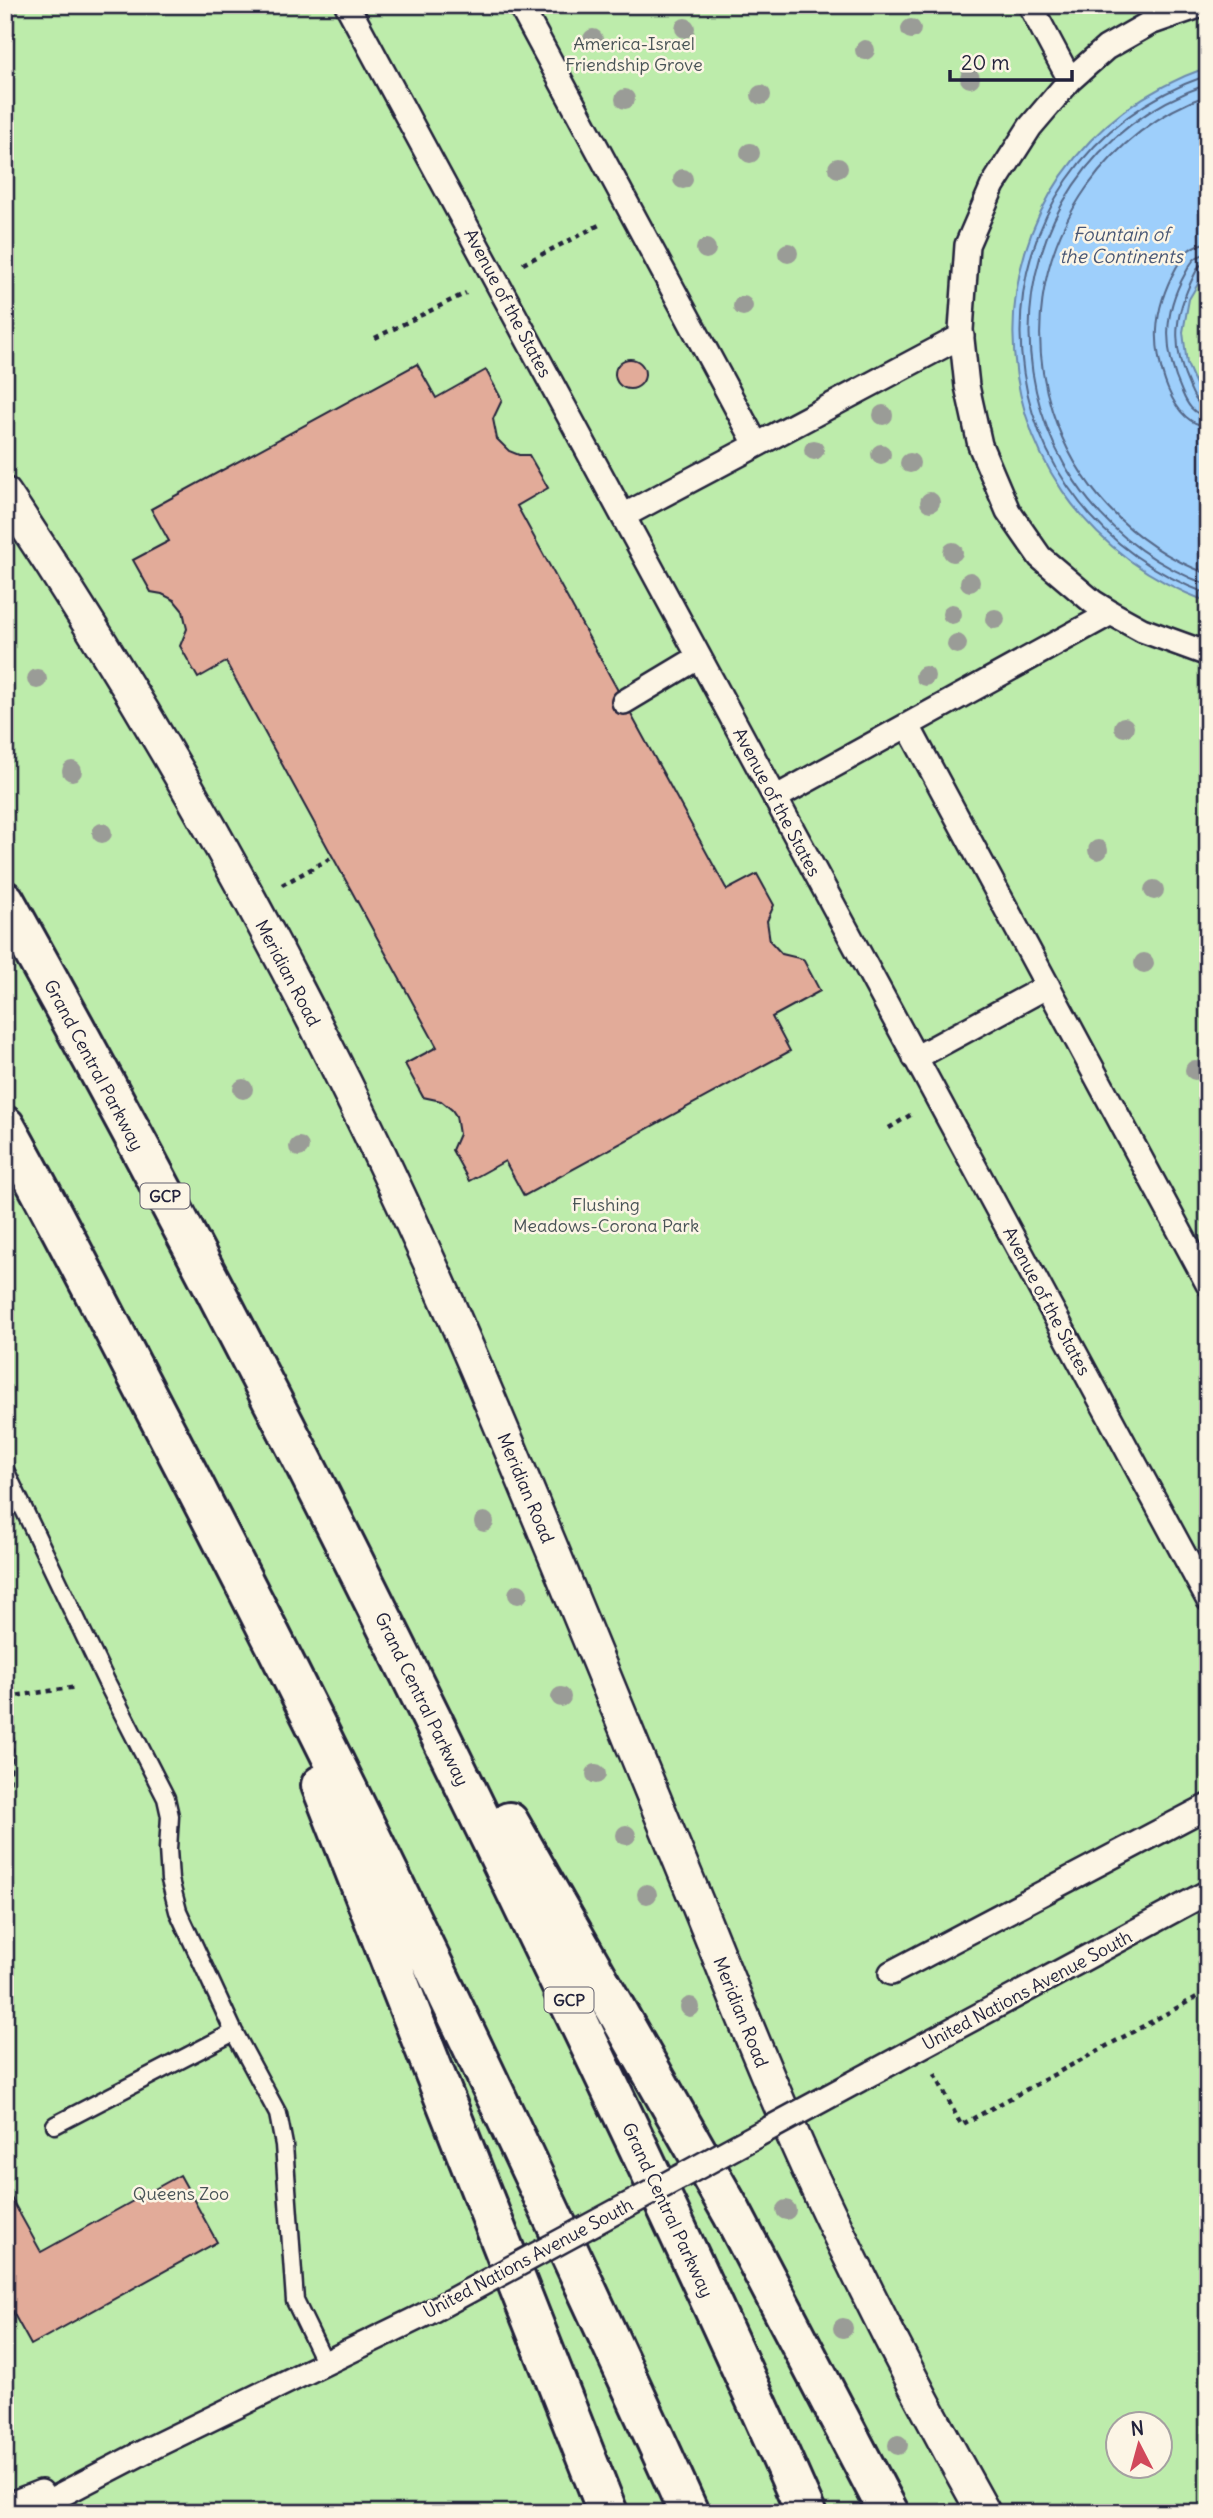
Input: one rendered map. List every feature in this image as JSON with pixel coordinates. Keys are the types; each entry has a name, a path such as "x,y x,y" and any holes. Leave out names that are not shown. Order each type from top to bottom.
{"highway":[{"name":"Grand Central Parkway","path":"5,901 191,1245 320,1493 419,1692 611,2089 806,2513"},
{"path":"5,1126 228,1549 425,1945 689,2513"},
{"path":"320,1493 732,2213 889,2513"},
{"path":"228,1549 608,2513"}],"street":[{"name":"Avenue of the States","path":"347,5 915,1058 1202,1573 1208,1599"},
{"path":"520,5 757,444"},
{"path":"1030,5 1070,79"},
{"path":"1202,5 1150,23 1107,48 1070,79 1030,127 993,185 967,245 962,336 967,386 980,445 1008,511 1040,557 1093,602 1111,613 1142,630 1208,654"},
{"path":"623,516 962,336"},
{"name":"Meridian Road","path":"5,494 120,675 251,902 379,1153 468,1349 806,2165 897,2352 984,2513"},
{"path":"775,798 1111,613"},
{"path":"624,702 699,657"},
{"path":"908,726 1208,1284"},
{"path":"915,1058 1048,986"},
{"path":"891,1973 1208,1806"},
{"name":"United Nations Avenue South","path":"26,2513 153,2447 428,2313 1208,1892"},
{"path":"5,2506 153,2447"}],"lane":[{"path":"5,1470 107,1683 166,1798 170,1816 170,1880 178,1911 234,2032 278,2114 284,2145 295,2301 326,2363"},
{"path":"55,2125 234,2032"}],"path":[{"path":"251,902 333,857"},
{"path":"5,1678 13,1728 5,1852"},
{"path":"8,1697 107,1683"},
{"path":"961,2125 1208,1991"}],"green space":[{"name":"Flushing Meadows-Corona Park","path":"5,5 1208,5 1208,2513 5,2513"}],"water":[{"name":"Fountain of the Continents","path":"1208,67 1208,267 1189,299 1183,332 1187,364 1200,394 1208,403 1208,602 1123,555 1062,491 1026,415 1013,333 1025,251 1062,176 1122,112"}],"building":[{"path":"630,359 641,363 645,374 641,385 630,389 619,385 615,374 619,363"},
{"path":"417,364 436,398 486,370 502,400 493,419 497,439 509,451 529,455 548,488 517,506 727,890 757,874 774,905 767,921 770,941 782,954 803,959 820,991 772,1017 790,1051 524,1196 505,1161 469,1181 452,1150 459,1134 456,1116 441,1101 423,1097 405,1064 437,1047 226,662 198,678 180,646 187,629 183,611 174,600 151,592 133,560 169,541 151,509"},
{"path":"180,2175 217,2242 31,2345 5,2298 5,2187 41,2252"}],"park label":[{"name":"America-Israel Friendship Grove","path":"634,53"},
{"name":"Queens Zoo","path":"181,2193"}]}
